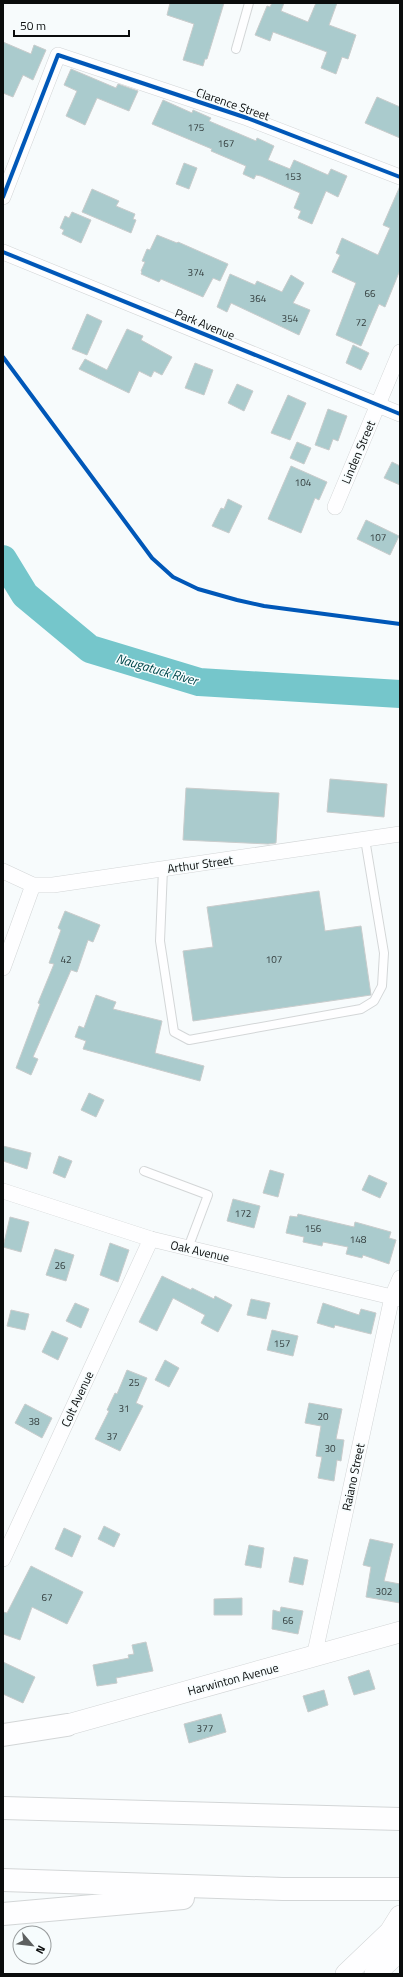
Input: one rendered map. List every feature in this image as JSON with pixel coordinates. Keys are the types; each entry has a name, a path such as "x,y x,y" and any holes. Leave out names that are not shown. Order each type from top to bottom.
{"highway":[{"path":"3,1735 67,1724"},
{"path":"3,1808 400,1819"},
{"path":"3,1880 283,1889 396,1889"},
{"path":"3,1914 283,1889"}],"main road":[{"name":"Harwinton Avenue","path":"67,1724 400,1632"},
{"path":"346,1974 390,1932 400,1916"},
{"path":"374,1974 393,1957 400,1947"}],"street":[{"name":"Clarence Street","path":"3,197 58,55 246,118 400,177"},
{"name":"Park Avenue","path":"3,252 400,414"},
{"name":"Linden Street","path":"335,507 400,352"},
{"name":"Arthur Street","path":"3,871 33,885 53,885 400,834"},
{"path":"3,968 33,885"},
{"name":"Oak Avenue","path":"3,1191 151,1239 396,1298"},
{"name":"Colt Avenue","path":"3,1559 151,1239"},
{"name":"Raiano Street","path":"314,1657 400,1278"}],"lane":[{"path":"236,49 249,3"},
{"path":"163,869 160,941 174,1032 189,1040 360,1010 374,1001 382,986 384,953 365,839"},
{"path":"144,1171 208,1195 188,1248"}],"building":[{"path":"170,3 224,3 207,59 205,59 203,66 183,60 194,24 167,15"},
{"path":"272,3 284,3 281,11 308,22 316,3 337,3 329,25 356,35 348,59 342,57 336,74 321,68 327,52 273,32 270,41 255,35 267,6 270,7"},
{"path":"3,42 31,54 34,45 46,50 33,80 23,75 13,97 3,93"},
{"path":"71,69 116,88 118,84 138,91 129,111 97,98 85,125 66,116 77,91 64,85"},
{"path":"377,97 400,107 400,138 365,123"},
{"path":"163,100 192,113 193,110 211,118 209,121 256,141 257,138 274,146 268,160 290,169 294,160 328,175 331,169 347,176 338,197 326,191 312,224 298,218 301,211 294,208 300,193 261,176 256,175 254,179 243,174 246,166 211,151 212,149 152,124"},
{"path":"184,163 197,168 189,189 176,184"},
{"path":"400,186 400,270 385,307 379,304 361,346 336,335 356,283 332,272 340,255 336,253 342,238 378,255 390,228 383,225"},
{"path":"92,189 119,201 116,206 135,214 133,219 136,220 131,233 82,212"},
{"path":"72,212 91,220 81,243 62,234 64,230 60,228 65,216 69,218"},
{"path":"157,235 177,243 178,242 228,264 220,281 213,278 203,297 161,279 159,282 141,274 145,262 142,261 147,249 150,250"},
{"path":"230,274 255,285 257,281 282,292 291,275 304,283 293,303 310,310 299,335 231,303 227,312 217,307"},
{"path":"87,314 102,321 87,355 72,349"},
{"path":"127,329 143,336 141,340 172,357 162,375 154,371 151,377 139,371 129,393 79,369 85,359 107,370"},
{"path":"353,345 369,353 361,370 346,363"},
{"path":"195,363 213,370 204,395 185,388"},
{"path":"237,384 253,391 244,411 228,403"},
{"path":"288,395 306,403 290,440 271,433"},
{"path":"328,409 347,416 338,441 333,439 329,450 315,445"},
{"path":"297,442 311,448 304,464 290,458"},
{"path":"392,462 400,466 400,485 384,478"},
{"path":"291,466 327,482 319,500 315,498 301,533 268,519"},
{"path":"228,499 242,506 229,533 212,526 221,508 224,509"},
{"path":"366,520 399,536 390,555 357,539"},
{"path":"330,779 387,784 384,817 327,812"},
{"path":"186,788 279,793 276,843 268,844 183,840"},
{"path":"319,891 325,931 361,926 371,995 193,1021 183,951 213,947 207,907"},
{"path":"65,911 100,925 93,942 88,940 77,972 71,970 33,1057 38,1059 31,1075 16,1068 40,1004 38,1003 54,964 49,963 61,930 58,928"},
{"path":"96,995 116,1002 113,1009 162,1021 155,1053 204,1066 200,1081 83,1049 86,1041 75,1037 79,1026 84,1028"},
{"path":"89,1093 104,1100 96,1117 81,1110"},
{"path":"3,1146 31,1153 27,1169 3,1161"},
{"path":"59,1156 72,1161 65,1178 53,1173"},
{"path":"270,1170 284,1174 278,1197 263,1193"},
{"path":"369,1175 387,1183 380,1198 362,1190"},
{"path":"233,1199 260,1206 254,1228 227,1221"},
{"path":"298,1214 354,1227 355,1222 391,1232 389,1238 396,1240 389,1264 363,1255 362,1258 346,1254 348,1247 323,1242 322,1246 303,1242 304,1237 286,1233 290,1216 297,1217"},
{"path":"10,1217 29,1222 21,1252 3,1247"},
{"path":"110,1243 129,1250 118,1282 100,1275"},
{"path":"55,1249 74,1255 66,1281 46,1275"},
{"path":"162,1276 191,1290 192,1288 214,1299 215,1296 232,1305 218,1332 201,1323 205,1315 173,1298 157,1331 139,1322"},
{"path":"251,1299 270,1303 266,1319 247,1315"},
{"path":"75,1303 89,1309 81,1328 66,1321"},
{"path":"323,1303 359,1315 361,1309 376,1313 371,1334 335,1325 334,1328 317,1323"},
{"path":"11,1310 29,1314 25,1330 7,1326"},
{"path":"272,1330 298,1336 293,1356 267,1350"},
{"path":"52,1331 68,1338 58,1360 42,1352"},
{"path":"165,1360 179,1368 169,1387 155,1380"},
{"path":"127,1370 147,1378 136,1403 143,1406 120,1451 95,1439 109,1411 107,1410 115,1393 117,1394"},
{"path":"309,1403 342,1409 336,1439 344,1440 341,1461 337,1460 334,1481 318,1478 322,1457 316,1456 321,1426 305,1423"},
{"path":"25,1404 52,1418 42,1438 15,1423"},
{"path":"104,1526 120,1534 114,1547 98,1539"},
{"path":"64,1528 81,1536 72,1557 55,1549"},
{"path":"370,1539 393,1544 384,1581 400,1584 400,1603 366,1597 371,1567 363,1565"},
{"path":"249,1545 264,1548 261,1568 245,1565"},
{"path":"294,1557 308,1560 303,1585 289,1582"},
{"path":"31,1566 83,1592 67,1624 32,1607 20,1640 3,1634 3,1612 7,1613"},
{"path":"242,1598 242,1615 214,1615 214,1599"},
{"path":"281,1607 303,1611 298,1634 272,1629 273,1610 280,1612"},
{"path":"146,1642 153,1671 116,1678 117,1683 97,1686 93,1665 129,1658 128,1655 134,1654 132,1645"},
{"path":"3,1662 35,1677 23,1703 3,1694"},
{"path":"369,1670 375,1689 354,1695 348,1677"},
{"path":"324,1690 328,1705 308,1712 303,1696"},
{"path":"221,1714 226,1732 189,1743 184,1724"}],"waterway":[{"name":"Naugatuck River","path":"3,559 25,595 90,649 199,682 400,694"}],"cycle path":[{"path":"3,197 58,55 247,118 400,177"},
{"path":"3,252 400,414"},
{"path":"3,357 152,558 173,577 198,589 264,606 400,624"}]}
